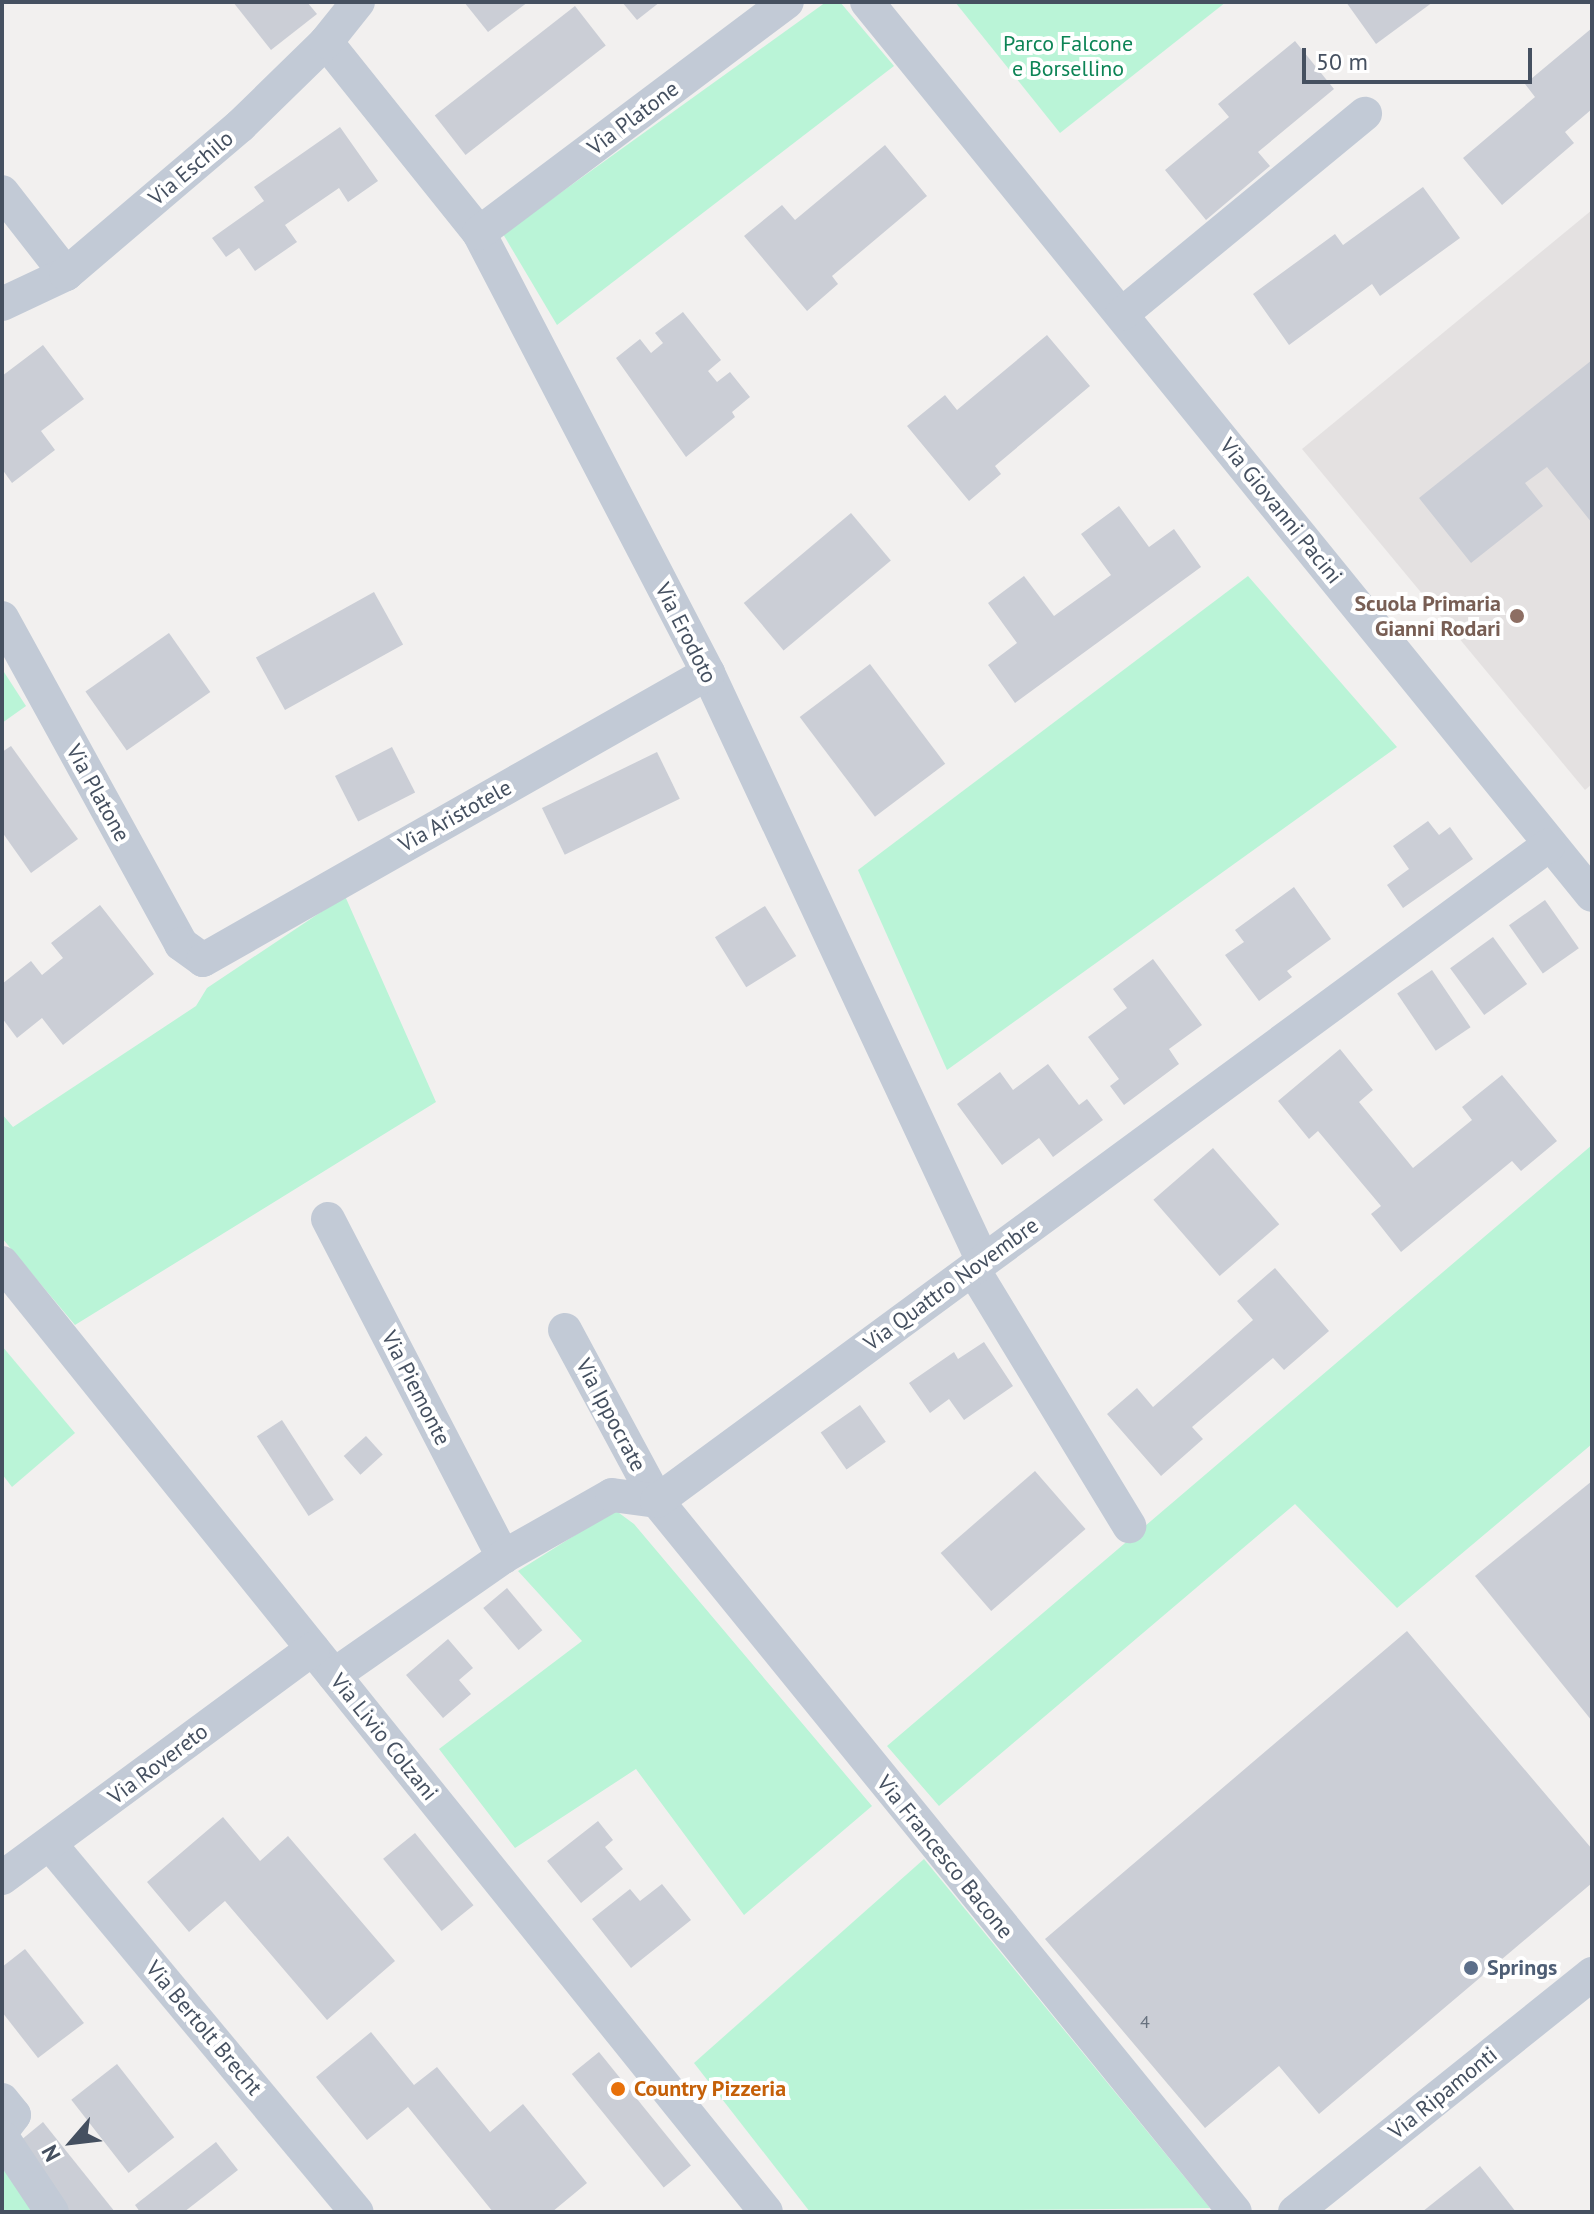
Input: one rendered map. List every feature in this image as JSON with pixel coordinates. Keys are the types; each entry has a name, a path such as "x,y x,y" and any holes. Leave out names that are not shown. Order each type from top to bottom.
{"street":[{"name":"Via Eschilo","path":"2,304 66,274 240,126 326,42 358,2"},
{"name":"Via Platone","path":"479,233 787,2"},
{"name":"Via Giovanni Pacini","path":"867,2 1592,895"},
{"name":"Via Erodoto","path":"326,42 479,233 708,673 978,1265 1129,1526"},
{"path":"1122,314 1365,114"},
{"path":"2,192 66,274"},
{"name":"Via Platone","path":"2,618 181,944 203,960"},
{"name":"Via Aristotele","path":"203,960 708,673"},
{"name":"Via Quattro Novembre","path":"657,1501 1549,845"},
{"name":"Via Piemonte","path":"328,1219 503,1557"},
{"name":"Via Livio Colzani","path":"2,1263 766,2212"},
{"name":"Via Ippocrate","path":"565,1330 657,1501"},
{"path":"324,1662 612,1495 657,1501"},
{"name":"Via Francesco Bacone","path":"657,1501 1235,2212"},
{"name":"Via Rovereto","path":"2,1878 324,1662"},
{"name":"Via Bertolt Brecht","path":"50,1844 357,2212"},
{"name":"Via Ripamonti","path":"1295,2212 1592,1974"},
{"path":"5,2121 52,2212"}],"shaded area":[{"name":"Scuola Primaria Gianni Rodari","path":"1592,210 1592,784 1585,790 1302,449"}],"green space":[{"path":"826,2 840,2 894,66 557,325 503,234"},
{"name":"Parco Falcone e Borsellino","path":"955,2 1226,2 1060,133"},
{"path":"1248,576 1397,747 947,1070 858,870"},
{"path":"2,669 26,706 2,723"},
{"path":"345,896 436,1102 75,1325 2,1238 2,1114 13,1127 196,1006 207,988"},
{"path":"1592,1145 1592,1444 1397,1608 1295,1504 939,1806 887,1746"},
{"path":"2,1346 75,1433 12,1487 2,1474"},
{"path":"615,1510 634,1524 872,1806 744,1915 636,1769 515,1848 439,1749 582,1641 518,1571"},
{"path":"924,1859 1210,2208 810,2212 694,2063"},
{"path":"2,2143 53,2212 2,2212"}],"building":[{"path":"233,2 307,2 317,14 271,50"},
{"path":"464,2 528,2 488,32"},
{"path":"622,2 660,2 637,20"},
{"path":"1346,2 1433,2 1376,44"},
{"path":"575,6 606,45 466,155 435,116"},
{"path":"1592,28 1592,109 1565,132 1574,143 1502,205 1463,158 1535,97 1525,84"},
{"path":"1295,41 1334,89 1258,152 1270,166 1206,220 1165,170 1229,117 1218,104"},
{"path":"340,127 378,181 348,202 339,188 285,225 297,242 255,271 239,248 226,257 212,238 264,201 254,187"},
{"path":"885,145 927,196 832,276 838,284 807,311 744,236 782,205 795,220"},
{"path":"1423,187 1460,238 1380,296 1372,284 1289,345 1253,294 1335,234 1343,245"},
{"path":"683,312 721,360 708,371 717,382 730,372 750,397 732,412 735,417 686,457 616,358 640,339 651,353 663,343 655,333"},
{"path":"1047,335 1090,386 995,466 1001,474 969,501 907,426 945,395 957,410"},
{"path":"43,345 84,399 41,431 55,450 12,483 2,469 2,376"},
{"path":"1592,360 1592,523 1547,467 1525,483 1543,506 1471,563 1419,498"},
{"path":"1119,506 1149,547 1174,529 1201,567 1015,703 988,665 1017,643 988,603 1024,576 1054,616 1111,575 1081,534"},
{"path":"851,513 891,560 784,650 744,603"},
{"path":"374,592 403,644 285,710 256,657"},
{"path":"169,633 210,692 127,750 85,692"},
{"path":"870,664 945,764 875,817 800,717"},
{"path":"11,746 78,839 31,873 2,832 2,752"},
{"path":"392,747 415,792 358,821 335,776"},
{"path":"657,752 680,799 565,855 542,808"},
{"path":"1428,821 1439,835 1450,827 1473,859 1403,908 1387,885 1409,869 1393,846"},
{"path":"1294,887 1331,939 1287,971 1292,977 1259,1001 1225,955 1244,942 1235,930"},
{"path":"1545,900 1579,948 1543,974 1509,925"},
{"path":"100,905 154,974 63,1045 42,1018 17,1038 2,1018 2,984 31,961 42,975 63,958 51,943"},
{"path":"765,906 796,956 746,987 715,937"},
{"path":"1493,937 1527,984 1484,1015 1450,968"},
{"path":"1153,959 1202,1025 1169,1049 1179,1064 1124,1105 1110,1086 1119,1079 1088,1037 1127,1008 1113,989"},
{"path":"1432,970 1471,1027 1436,1051 1397,993"},
{"path":"1340,1049 1373,1090 1359,1102 1413,1168 1472,1120 1462,1107 1502,1075 1557,1141 1521,1171 1512,1161 1401,1252 1371,1214 1381,1206 1318,1131 1309,1139 1278,1101"},
{"path":"1048,1064 1079,1105 1087,1099 1103,1120 1053,1157 1039,1138 1002,1165 957,1104 1000,1072 1013,1090"},
{"path":"1213,1148 1279,1224 1220,1276 1153,1200"},
{"path":"1275,1268 1329,1331 1284,1370 1273,1358 1192,1427 1203,1439 1161,1476 1107,1414 1137,1388 1153,1407 1253,1320 1237,1301"},
{"path":"984,1342 1013,1386 964,1420 949,1399 930,1413 909,1383 954,1352 958,1359"},
{"path":"860,1405 886,1442 846,1469 821,1433"},
{"path":"282,1420 334,1500 309,1516 257,1436"},
{"path":"366,1436 383,1455 360,1475 344,1456"},
{"path":"1035,1471 1086,1529 991,1611 941,1553"},
{"path":"1592,1481 1592,1721 1475,1576"},
{"path":"507,1588 542,1630 519,1650 483,1608"},
{"path":"1407,1631 1592,1849 1592,1883 1319,2114 1279,2066 1205,2128 1045,1939"},
{"path":"448,1639 473,1668 459,1680 471,1694 443,1718 406,1675"},
{"path":"223,1817 260,1861 288,1836 395,1961 327,2020 225,1901 189,1932 147,1882"},
{"path":"598,1821 613,1840 605,1847 623,1869 581,1903 547,1861"},
{"path":"415,1833 474,1905 442,1931 383,1859"},
{"path":"662,1884 691,1920 631,1968 592,1919 630,1889 640,1901"},
{"path":"25,1949 84,2023 38,2058 2,2012 2,1967"},
{"path":"371,2032 414,2085 437,2067 490,2132 523,2104 587,2183 552,2212 493,2212 408,2107 367,2140 316,2077"},
{"path":"599,2052 691,2165 664,2187 572,2074"},
{"path":"117,2064 174,2137 129,2173 71,2100"},
{"path":"43,2122 115,2212 70,2212 15,2145"},
{"path":"216,2142 238,2170 184,2212 140,2212 135,2205"},
{"path":"1480,2166 1516,2212 1422,2212 1437,2200"}],"place":[{"name":"Scuola Primaria Gianni Rodari","path":"1517,616"},
{"name":"Springs","path":"1471,1968"},
{"name":"Country Pizzeria","path":"618,2089"}]}
